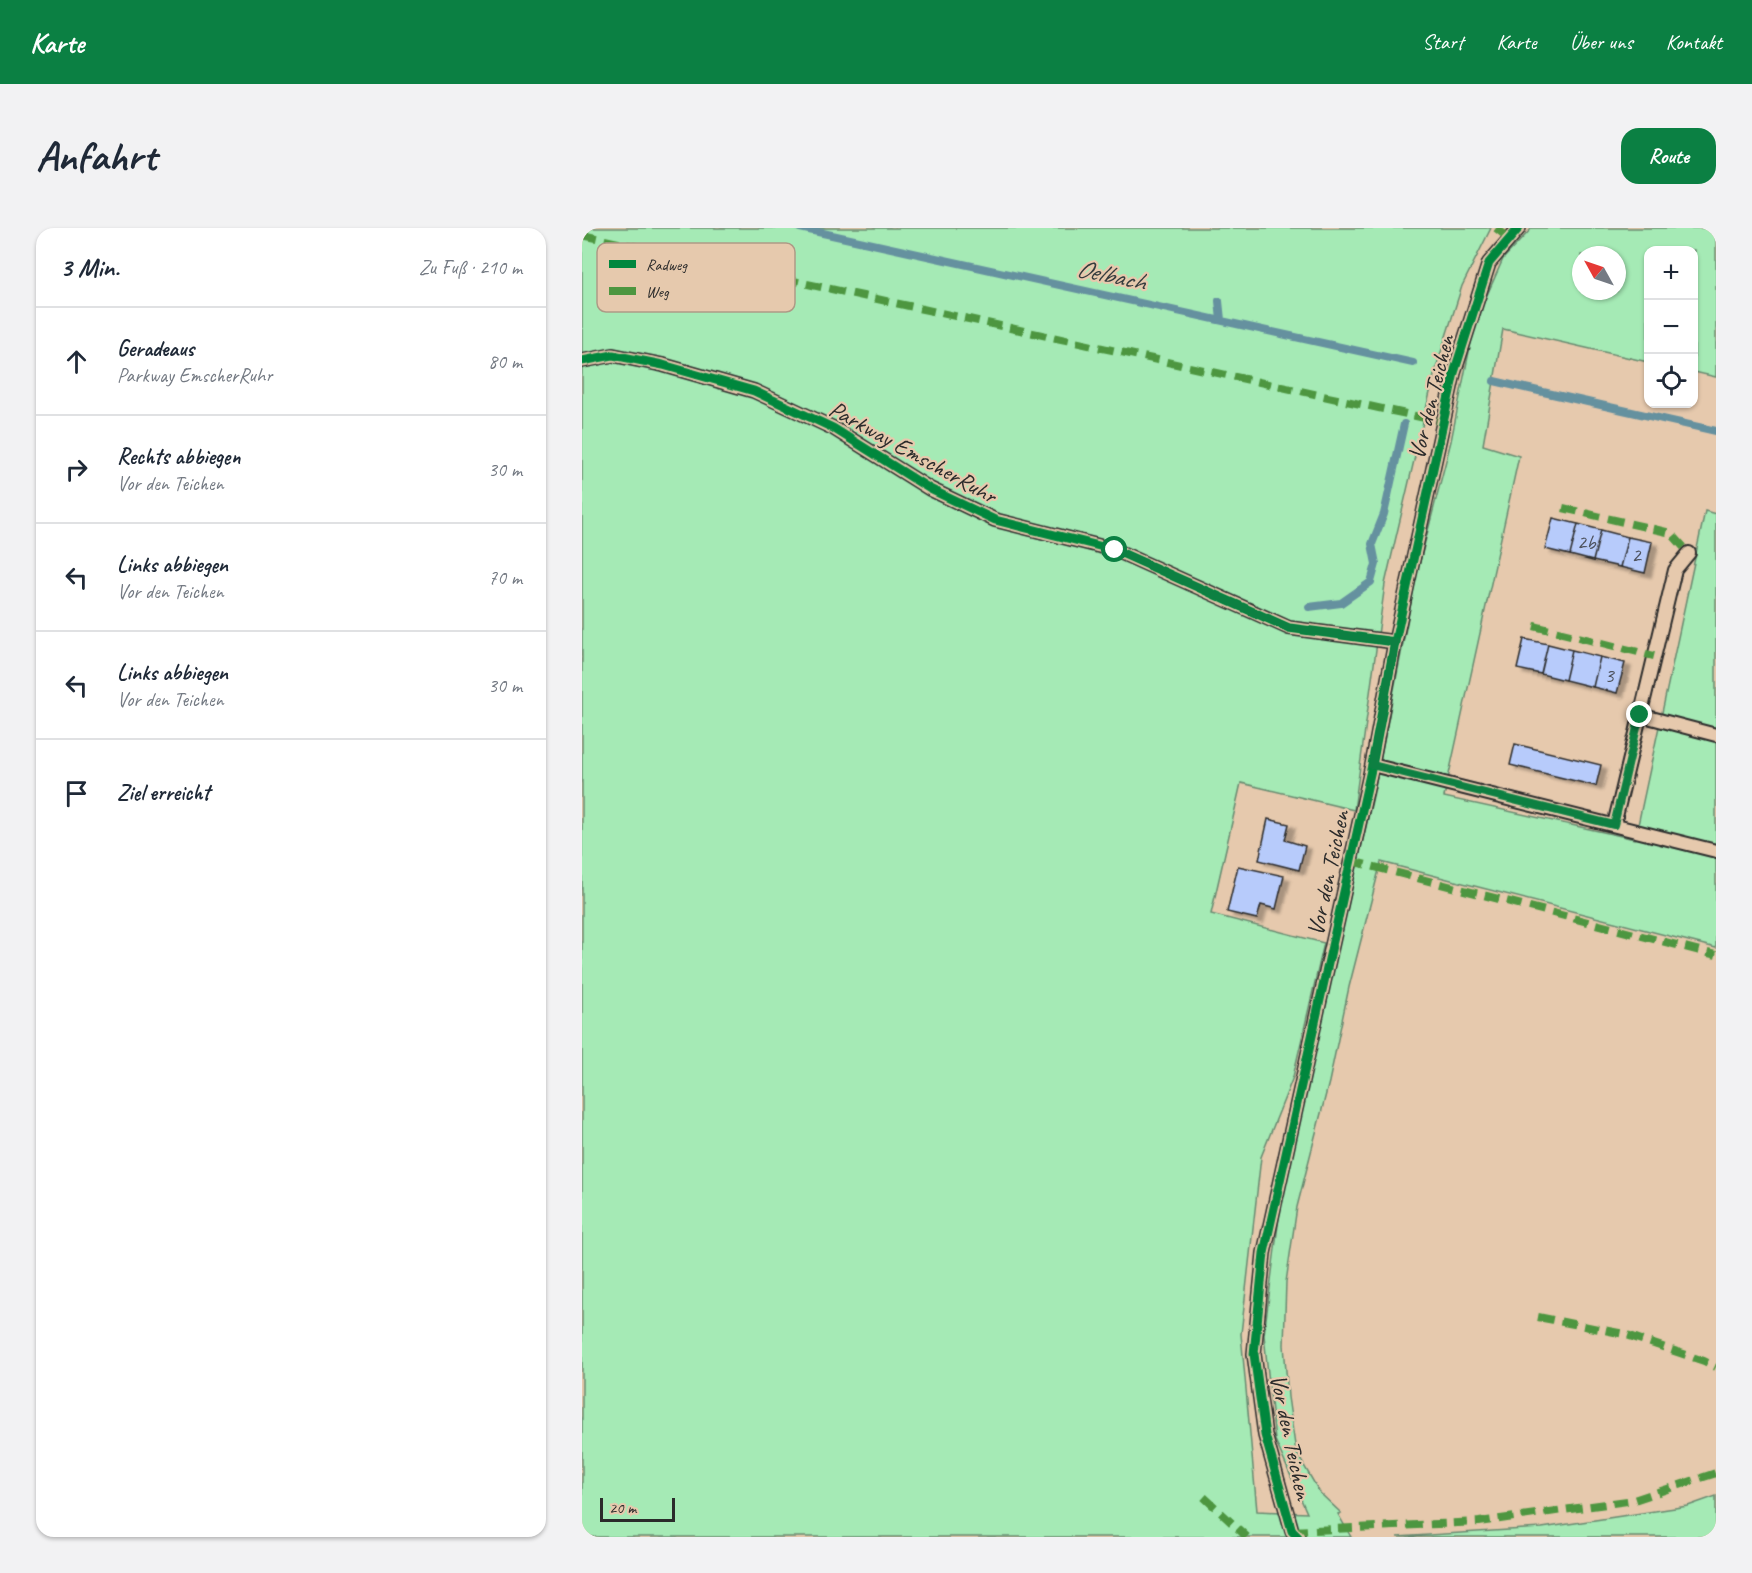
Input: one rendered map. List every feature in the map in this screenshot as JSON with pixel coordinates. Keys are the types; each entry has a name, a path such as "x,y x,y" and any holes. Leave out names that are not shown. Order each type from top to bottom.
{"lane":[{"name":"Vor den Teichen","path":"1290,1535 1265,1435 1254,1354 1264,1253 1372,765 1395,642 1454,373 1489,262 1519,228"},
{"name":"Parkway EmscherRuhr","path":"582,362 613,355 663,365 754,391 833,428 930,489 995,520 1115,550 1289,628 1395,642"},
{"path":"1614,825 1675,570 1689,553"},
{"path":"1640,715 1716,735"},
{"path":"1372,765 1716,851"}],"green space":[{"path":"582,228 1491,228 1462,286 1435,371 1385,584 1354,810 1241,783 1211,914 1324,943 1293,1077 1261,1157 1241,1334 1257,1511 1307,1513 1275,1440 1264,1335 1283,1186 1374,792 1416,577 1451,441 1475,322 1503,259 1532,228 1716,228 1716,377 1698,373 1698,246 1644,246 1644,361 1503,329 1483,445 1519,456 1444,797 1635,839 1705,511 1716,514 1716,948 1381,862 1297,1207 1286,1282 1284,1345 1288,1397 1296,1452 1320,1493 1341,1513 1338,1514 1351,1537 582,1537"},
{"path":"1716,1496 1716,1537 1397,1537 1542,1528 1688,1506"}],"building":[{"path":"1553,518 1578,524 1570,555 1545,549"},
{"path":"1578,524 1601,530 1593,561 1570,555"},
{"path":"1601,530 1628,537 1620,567 1593,561"},
{"path":"1628,537 1652,542 1645,573 1620,567"},
{"path":"1524,639 1548,644 1541,674 1517,669"},
{"path":"1548,644 1572,650 1565,680 1541,674"},
{"path":"1572,650 1600,657 1593,687 1565,680"},
{"path":"1600,657 1625,663 1617,693 1593,687"},
{"path":"1515,744 1601,765 1596,786 1510,765"},
{"path":"1268,819 1289,824 1285,840 1305,846 1299,870 1259,860"},
{"path":"1238,866 1284,876 1276,909 1261,905 1257,919 1227,912"}],"waterway":[{"name":"Oelbach","path":"800,228 1413,363"},
{"path":"1219,301 1221,320"},
{"name":"Oelbach","path":"1494,381 1716,431"},
{"path":"1309,607 1341,603 1371,582 1376,564 1372,544 1384,514 1404,424"}],"marked path":[{"path":"1496,228 1510,239"},
{"path":"582,235 619,243"},
{"path":"795,281 1443,422"},
{"path":"1563,508 1671,533 1689,553"},
{"path":"1534,626 1654,656"},
{"path":"1351,861 1716,955"},
{"path":"1538,1317 1624,1334 1716,1367"},
{"path":"1292,1531 1479,1522 1634,1500 1716,1473"},
{"path":"1204,1497 1247,1537"}],"cycle path":[{"path":"1298,1537 1292,1531 1265,1435 1254,1354 1264,1253 1372,765 1395,642 1454,373 1489,263 1519,228"},
{"path":"582,361 613,355 663,365 754,391 833,428 930,489 995,520 1115,550 1289,628 1395,642"}],"route":[{"path":"1115,550 1289,628 1395,642 1372,765 1614,825 1640,715"}]}
